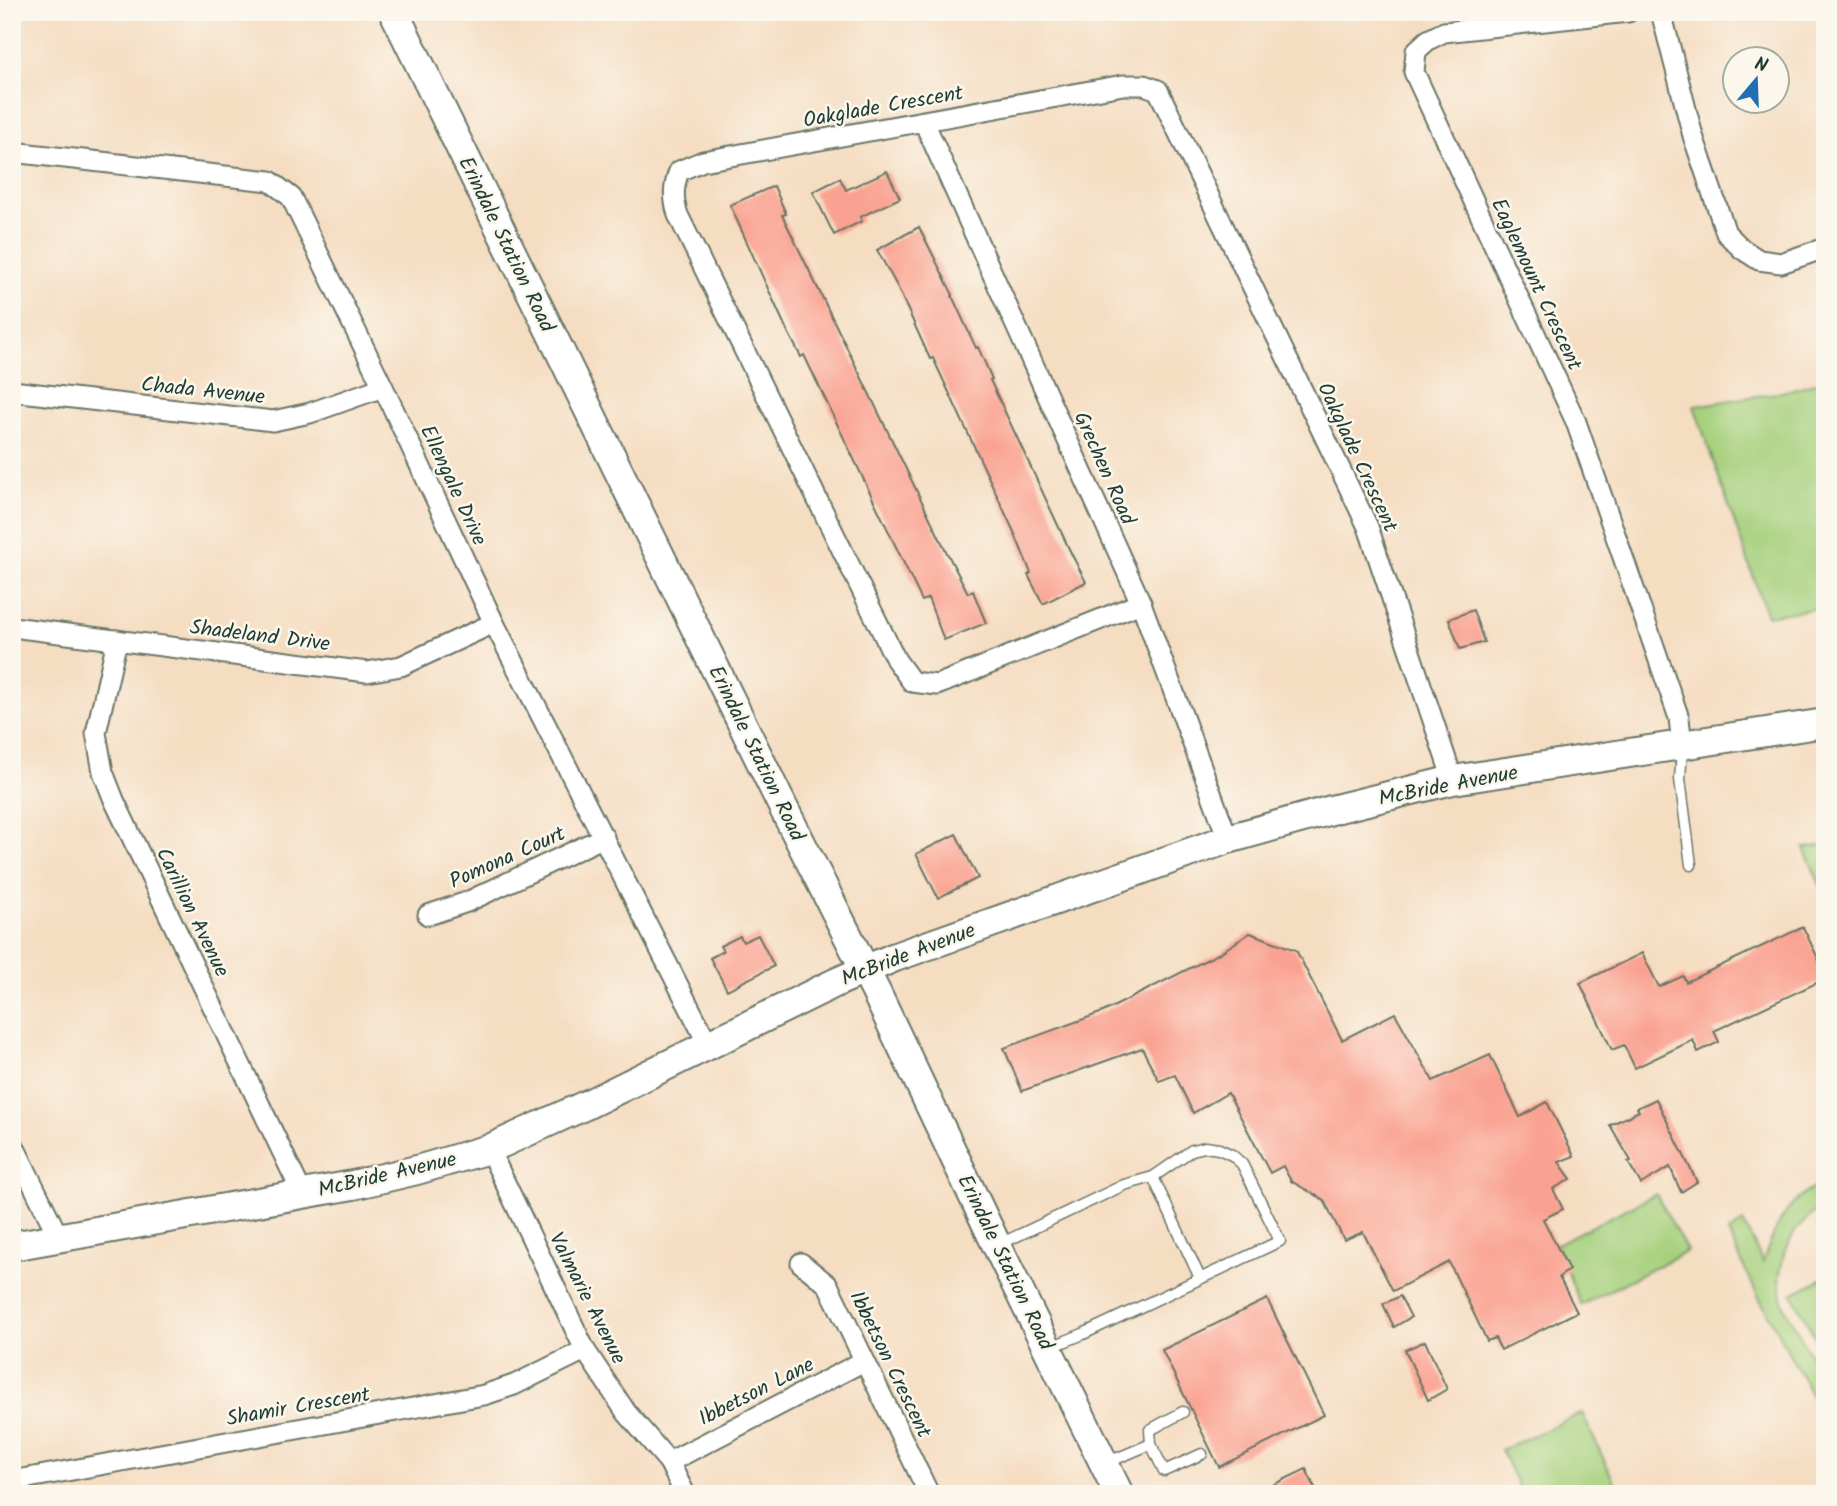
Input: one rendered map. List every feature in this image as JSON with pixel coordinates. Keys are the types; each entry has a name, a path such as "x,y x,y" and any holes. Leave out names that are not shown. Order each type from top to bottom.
{"street":[{"name":"Erindale Station Road","path":"394,12 883,1006 1119,1494"},
{"name":"Eaglemount Crescent","path":"1628,12 1444,32 1428,40 1416,51 1414,72 1576,422 1679,718 1682,746"},
{"path":"1661,12 1693,136 1726,233 1741,249 1759,260 1781,263 1825,248"},
{"name":"Oakglade Crescent","path":"1142,603 937,685 912,682 896,660 678,215 673,201 674,185 679,171 703,161 1123,85 1144,85 1158,90 1368,527 1453,780"},
{"name":"Grechen Road","path":"924,122 1142,603 1228,839"},
{"name":"Ellengale Drive","path":"12,152 270,181 290,197 494,623 708,1044"},
{"name":"Chada Avenue","path":"12,391 273,421 310,413 383,387"},
{"name":"Shadeland Drive","path":"12,627 367,672 401,666 494,623"},
{"name":"Carillion Avenue","path":"117,640 96,733 103,772 302,1193"},
{"name":"McBride Avenue","path":"12,1246 409,1172 489,1149 907,952 1228,839 1335,808 1453,780 1825,723"},
{"name":"Pomona Court","path":"428,915 467,902 604,837"},
{"path":"12,1142 59,1237"},
{"name":"Valmarie Avenue","path":"489,1149 585,1350 626,1412 668,1462 685,1494"},
{"name":"Ibbetson Crescent","path":"801,1263 828,1285 929,1494"},
{"name":"Shamir Crescent","path":"12,1481 484,1395 514,1385 585,1350"},
{"name":"Ibbetson Lane","path":"668,1462 864,1361"}],"lane":[{"path":"1682,746 1680,779 1691,865"},
{"path":"997,1246 1124,1185 1153,1177 1192,1150 1205,1147 1219,1149 1242,1164 1280,1241 1083,1334 1047,1348"},
{"path":"1153,1177 1200,1278"},
{"path":"1182,1412 1150,1430 1151,1444 1164,1471 1202,1454"},
{"path":"1104,1463 1151,1444"}],"green space":[{"path":"1825,380 1825,607 1767,616 1694,406 1782,392"},
{"path":"1825,845 1825,896 1804,848"},
{"path":"1825,1183 1825,1206 1814,1212 1796,1230 1784,1253 1779,1278 1783,1304 1825,1383 1825,1420 1755,1290 1728,1233 1743,1222 1763,1262 1778,1225 1792,1205 1812,1189"},
{"path":"1656,1194 1687,1251 1581,1305 1556,1244"},
{"path":"1825,1277 1825,1356 1792,1294"},
{"path":"1582,1413 1620,1494 1522,1494 1501,1450"}],"building":[{"path":"887,171 900,198 860,217 862,221 834,235 813,192 840,178 846,190"},
{"path":"774,186 786,214 782,215 946,551 968,593 973,591 986,623 944,640 928,598 922,601 804,355 801,357 785,326 730,205"},
{"path":"919,227 976,348 978,347 992,379 990,380 1086,582 1043,604 1028,575 1031,573 1014,532 933,358 930,359 898,288 877,250"},
{"path":"1473,610 1484,642 1460,649 1449,619"},
{"path":"956,834 978,878 938,898 916,854"},
{"path":"1803,927 1825,973 1825,979 1714,1031 1719,1042 1698,1052 1693,1040 1635,1068 1624,1045 1612,1050 1580,983 1642,953 1659,987 1683,976 1686,982"},
{"path":"1250,933 1296,950 1342,1040 1395,1013 1433,1081 1490,1055 1520,1117 1547,1102 1574,1156 1559,1162 1571,1179 1553,1189 1563,1209 1543,1219 1569,1270 1559,1277 1577,1312 1501,1350 1495,1338 1487,1341 1449,1262 1393,1291 1363,1232 1344,1240 1324,1200 1291,1181 1283,1166 1270,1173 1228,1093 1193,1113 1175,1075 1159,1081 1142,1048 1022,1091 1004,1048 1103,1012 1220,953"},
{"path":"758,935 774,966 727,990 710,958 723,951 720,946 740,936 743,942"},
{"path":"1656,1099 1697,1182 1681,1192 1670,1167 1641,1184 1610,1125"},
{"path":"1400,1296 1411,1317 1394,1327 1383,1304"},
{"path":"1267,1299 1324,1415 1219,1467 1162,1350"},
{"path":"1425,1341 1447,1389 1428,1400 1405,1350"},
{"path":"1306,1469 1318,1494 1254,1494"}]}
